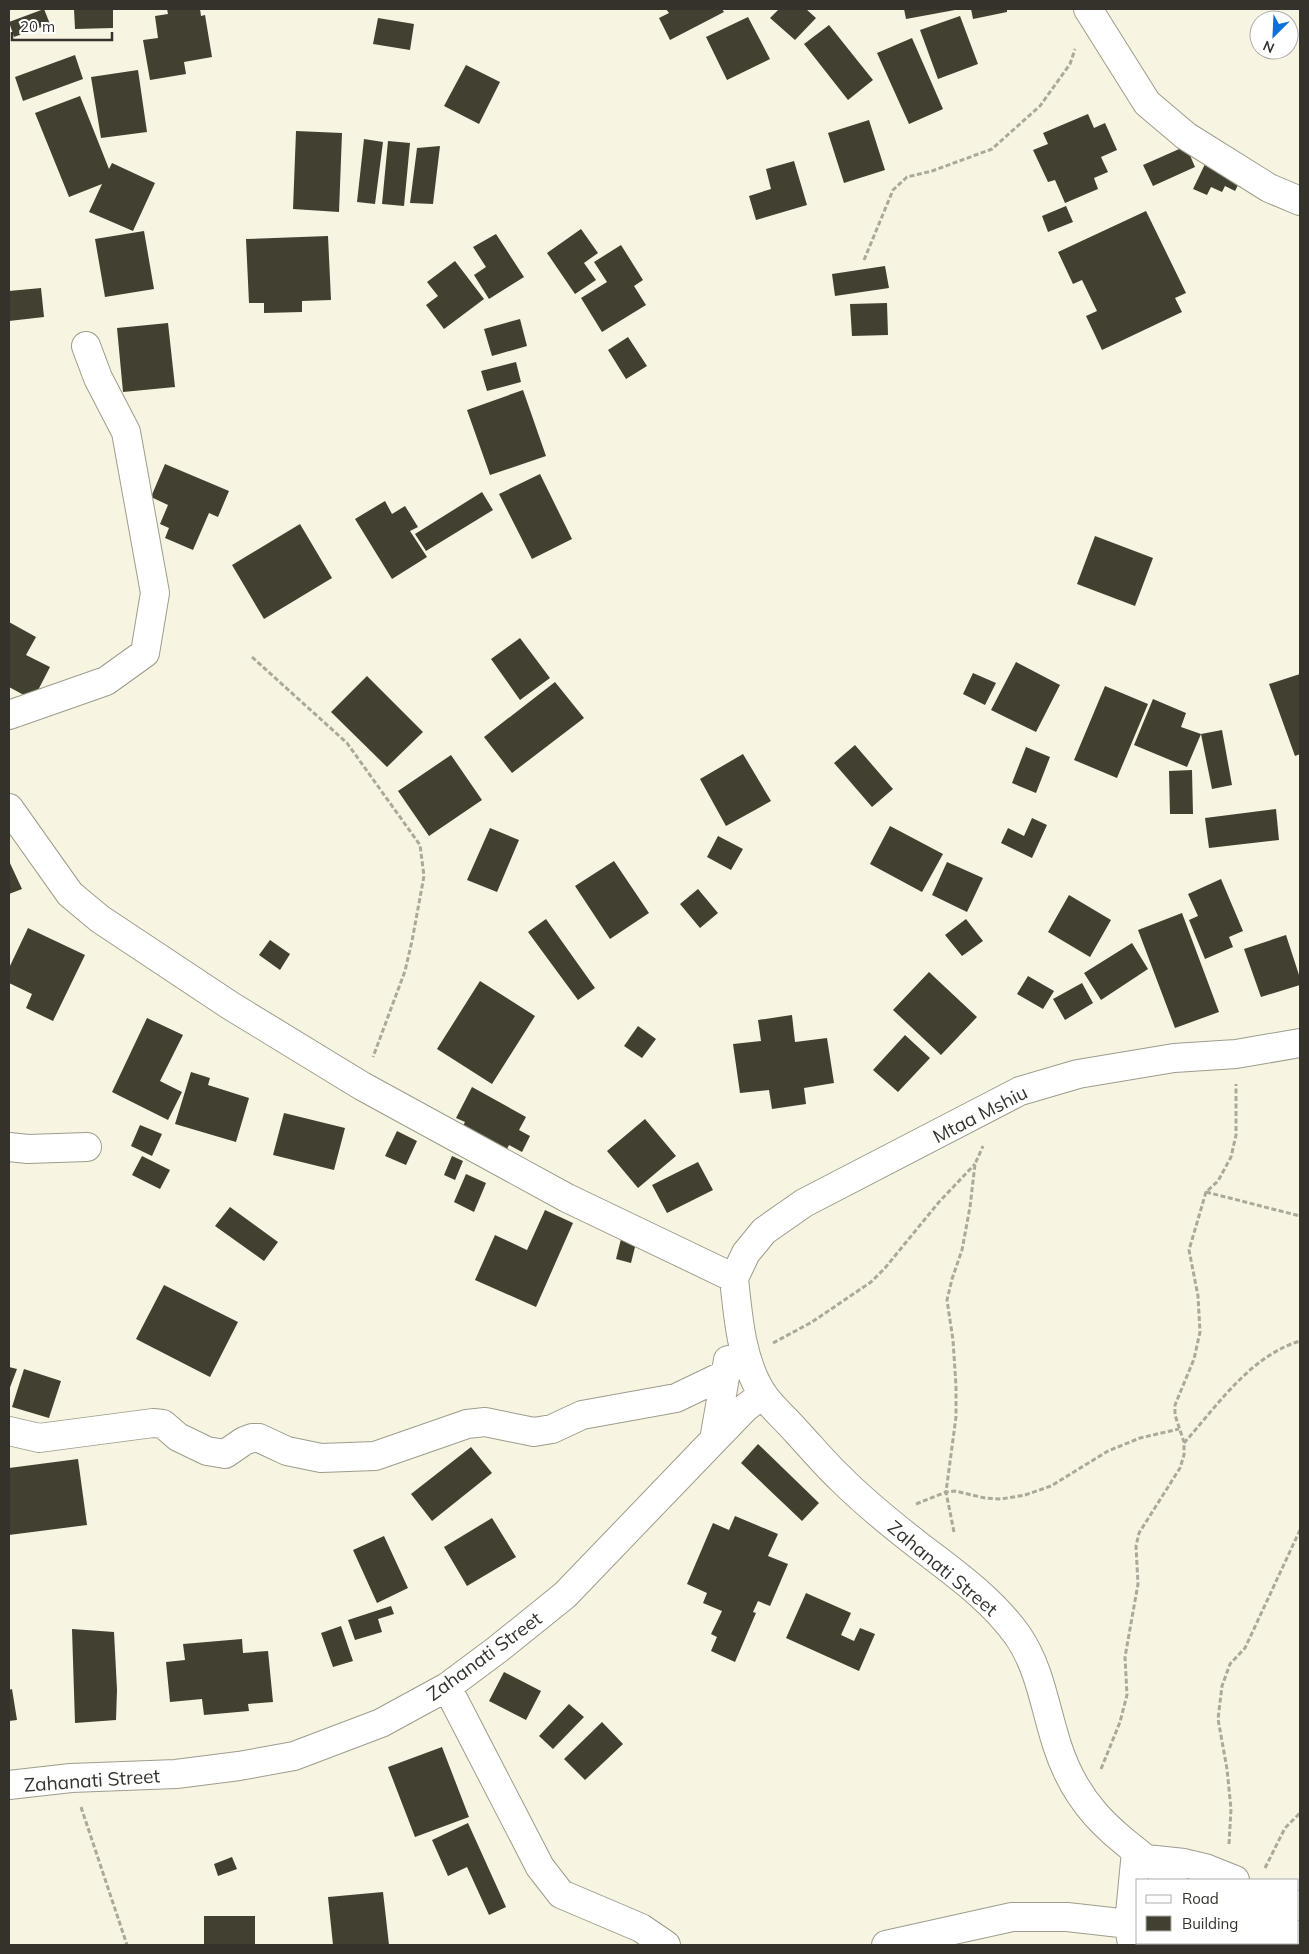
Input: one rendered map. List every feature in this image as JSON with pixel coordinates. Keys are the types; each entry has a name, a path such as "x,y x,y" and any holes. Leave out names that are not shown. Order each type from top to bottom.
{"street":[{"path":"1088,10 1147,102 1186,136 1269,188 1300,201"},
{"path":"9,716 106,681 144,653 155,593 126,432 98,378 86,346"},
{"path":"9,808 70,894 100,919 231,1006 362,1086 567,1198 734,1278 737,1309 736,1366 714,1440"},
{"name":"Mtaa Mshiu","path":"734,1278 746,1253 764,1231 804,1203 1020,1091 1078,1074 1174,1058 1236,1054 1300,1043"},
{"path":"9,1147 28,1149 87,1147"},
{"path":"9,1431 39,1438 153,1423 163,1424 178,1437 208,1451 225,1454 252,1438 259,1438 287,1451 321,1458 375,1456 467,1424 485,1422 534,1432 552,1429 582,1415 676,1398 736,1366"},
{"name":"Zahanati Street","path":"736,1366 841,1480 886,1520 960,1577 995,1609 1018,1636 1039,1677 1057,1745 1070,1779 1087,1806 1113,1833 1172,1879"},
{"name":"Zahanati Street","path":"9,1785 71,1778 176,1774 294,1756 381,1723 447,1688 566,1595 745,1408 763,1394"},
{"path":"447,1688 540,1867 561,1894 641,1928 666,1945"},
{"path":"1138,1879 1141,1855 1205,1868 1231,1879"},
{"path":"886,1945 1012,1917 1067,1916 1130,1935 1136,1891"}],"path":[{"path":"864,260 893,190 907,177 932,171 992,149 1040,106 1070,64 1088,10"},
{"path":"252,657 347,743 420,845 424,876 412,941 404,971 362,1086"},
{"path":"1087,1806 1120,1722 1127,1695 1124,1656 1138,1584 1136,1546 1139,1533 1180,1468 1184,1455 1184,1444 1175,1415 1175,1405 1194,1359 1200,1332 1198,1296 1190,1250 1206,1192 1218,1181 1231,1157 1236,1135 1236,1054"},
{"path":"960,1577 959,1556 946,1492 956,1417 953,1340 947,1300 965,1234 975,1164 985,1141"},
{"path":"736,1366 812,1322 871,1282 885,1268 939,1202 975,1164"},
{"path":"1206,1192 1300,1216"},
{"path":"1184,1444 1260,1361 1284,1346 1300,1341"},
{"path":"946,1492 965,1492 985,1498 1001,1499 1025,1495 1051,1486 1108,1451 1140,1438 1179,1429"},
{"path":"1231,1879 1231,1808 1227,1769 1218,1719 1222,1686 1230,1664 1245,1648 1300,1530"},
{"path":"71,1778 128,1945"},
{"path":"1263,1872 1285,1828 1300,1813"}],"building":[{"path":"44,9 50,24 14,37 9,22"},
{"path":"74,9 113,9 113,28 75,29"},
{"path":"167,9 200,9 201,16 205,15 212,57 184,62 186,74 150,80 143,40 158,38 155,16 168,14"},
{"path":"666,9 722,9 724,12 670,40 659,18 669,13"},
{"path":"779,9 806,9 816,18 795,40 770,18"},
{"path":"904,9 955,9 955,10 906,19"},
{"path":"971,9 1007,9 1007,12 973,19"},
{"path":"960,16 978,64 938,79 920,30"},
{"path":"748,17 770,59 727,80 706,37"},
{"path":"378,18 414,24 410,50 373,44"},
{"path":"829,25 873,80 848,100 804,44"},
{"path":"912,38 943,109 909,124 877,53"},
{"path":"75,55 83,79 23,101 15,77"},
{"path":"466,65 500,82 479,124 444,106"},
{"path":"138,70 147,132 101,138 91,77"},
{"path":"80,96 109,169 112,163 155,183 133,231 89,212 102,184 69,197 35,113"},
{"path":"1088,114 1094,128 1105,123 1117,150 1101,157 1108,172 1094,178 1098,189 1065,203 1055,180 1048,182 1033,150 1048,144 1043,133"},
{"path":"869,120 885,170 844,183 828,133"},
{"path":"296,131 342,133 339,212 293,209"},
{"path":"364,139 383,142 375,204 357,202"},
{"path":"388,141 410,143 404,206 382,204"},
{"path":"440,146 433,204 410,203 417,148"},
{"path":"1186,146 1195,167 1153,186 1143,165"},
{"path":"794,161 807,205 756,220 749,196 771,189 766,169"},
{"path":"1206,162 1241,179 1235,191 1225,186 1222,192 1211,187 1207,195 1193,189"},
{"path":"1066,206 1073,222 1048,232 1042,216"},
{"path":"1146,211 1186,293 1175,298 1182,312 1102,350 1086,316 1097,311 1082,280 1073,284 1058,252"},
{"path":"581,229 598,253 584,263 596,280 575,294 547,253"},
{"path":"144,231 154,289 105,297 95,239"},
{"path":"496,234 524,277 489,299 474,275 486,267 473,247"},
{"path":"328,236 331,300 302,301 302,312 264,313 264,303 249,303 246,239"},
{"path":"621,245 643,280 634,286 646,305 602,332 581,298 607,282 594,262"},
{"path":"455,261 484,299 444,329 426,305 438,296 427,282"},
{"path":"885,266 889,288 835,296 832,274"},
{"path":"41,288 44,317 9,321 9,291"},
{"path":"887,303 888,335 852,336 850,304"},
{"path":"520,319 527,346 492,356 484,329"},
{"path":"168,323 175,387 123,392 117,328"},
{"path":"628,337 647,366 626,379 608,350"},
{"path":"516,362 521,382 487,391 481,371"},
{"path":"523,390 546,456 490,475 467,410"},
{"path":"165,464 229,491 218,517 209,513 193,550 165,538 169,528 160,524 168,505 151,497"},
{"path":"540,474 572,539 532,559 499,494"},
{"path":"482,492 493,510 426,551 415,534"},
{"path":"385,501 392,514 405,506 418,527 410,531 427,557 392,579 355,519"},
{"path":"300,524 332,578 264,619 232,565"},
{"path":"1095,536 1153,558 1135,606 1077,584"},
{"path":"9,622 36,637 26,655 50,667 33,700 9,687"},
{"path":"520,638 550,678 520,700 491,659"},
{"path":"1016,662 1060,685 1036,732 991,710"},
{"path":"973,673 996,683 985,705 963,694"},
{"path":"1300,674 1300,754 1295,756 1269,684"},
{"path":"367,676 423,732 387,767 331,712"},
{"path":"555,682 584,718 512,773 484,737"},
{"path":"1105,686 1148,704 1117,778 1074,760"},
{"path":"1153,699 1186,713 1181,727 1201,734 1187,767 1134,745"},
{"path":"1222,730 1232,785 1212,789 1201,734"},
{"path":"855,745 893,789 872,807 834,763"},
{"path":"1026,747 1050,757 1036,793 1012,783"},
{"path":"743,754 771,801 726,826 700,779"},
{"path":"451,755 482,800 429,836 398,791"},
{"path":"1192,770 1193,814 1170,814 1169,771"},
{"path":"1276,809 1279,840 1209,848 1205,818"},
{"path":"1032,818 1047,825 1032,858 1001,843 1008,828 1024,836"},
{"path":"890,826 943,854 922,892 870,864"},
{"path":"490,828 519,840 497,892 467,880"},
{"path":"718,836 743,849 731,870 707,857"},
{"path":"9,861 22,889 9,894"},
{"path":"614,861 649,913 610,939 575,886"},
{"path":"947,862 983,878 967,912 932,895"},
{"path":"1221,879 1243,931 1229,937 1233,947 1205,959 1189,920 1198,916 1188,894"},
{"path":"698,889 718,913 700,928 680,904"},
{"path":"1069,895 1111,920 1090,957 1048,932"},
{"path":"1182,913 1219,1012 1175,1028 1138,930"},
{"path":"546,919 595,988 578,1000 528,932"},
{"path":"966,919 983,941 962,956 945,935"},
{"path":"28,928 85,955 53,1021 26,1008 32,994 9,983 9,968"},
{"path":"1286,935 1300,978 1300,985 1261,997 1244,949"},
{"path":"270,940 290,954 280,970 259,955"},
{"path":"1132,943 1148,969 1101,1000 1084,973"},
{"path":"929,972 977,1017 941,1055 893,1010"},
{"path":"1028,976 1054,991 1043,1009 1017,994"},
{"path":"480,981 535,1016 492,1084 437,1049"},
{"path":"1082,983 1093,1003 1065,1020 1053,999"},
{"path":"792,1015 795,1042 827,1038 834,1083 804,1088 806,1104 772,1109 769,1090 740,1093 733,1044 761,1041 758,1020"},
{"path":"147,1018 183,1035 160,1081 182,1092 168,1120 112,1092"},
{"path":"638,1026 656,1039 642,1058 624,1046"},
{"path":"905,1035 930,1058 898,1092 873,1070"},
{"path":"191,1072 210,1078 208,1085 249,1098 236,1142 175,1124"},
{"path":"472,1087 526,1117 519,1130 530,1136 522,1152 509,1145 504,1155 460,1131 465,1122 456,1118"},
{"path":"284,1113 345,1128 334,1170 273,1155"},
{"path":"645,1119 676,1156 638,1188 607,1151"},
{"path":"140,1125 162,1134 152,1156 131,1146"},
{"path":"397,1131 417,1141 406,1165 385,1156"},
{"path":"142,1156 170,1170 160,1189 132,1175"},
{"path":"452,1156 463,1161 455,1180 444,1175"},
{"path":"698,1162 713,1190 667,1213 652,1185"},
{"path":"466,1174 486,1183 474,1212 454,1202"},
{"path":"230,1207 278,1242 264,1261 215,1226"},
{"path":"545,1210 573,1223 536,1307 475,1280 495,1235 527,1250"},
{"path":"621,1239 636,1243 631,1263 616,1259"},
{"path":"164,1285 238,1322 210,1377 136,1339"},
{"path":"9,1367 17,1369 9,1390"},
{"path":"24,1369 61,1381 49,1418 12,1407"},
{"path":"758,1444 819,1503 802,1521 741,1463"},
{"path":"471,1447 492,1473 432,1521 411,1494"},
{"path":"78,1459 87,1525 9,1535 9,1468"},
{"path":"735,1516 778,1534 768,1556 788,1564 770,1606 758,1601 753,1612 756,1613 735,1662 711,1651 717,1637 711,1634 722,1611 703,1603 707,1593 687,1584 713,1523 729,1530"},
{"path":"492,1518 516,1557 467,1586 444,1547"},
{"path":"384,1536 408,1588 377,1603 353,1550"},
{"path":"806,1593 851,1613 841,1635 854,1641 860,1628 875,1634 859,1671 786,1638"},
{"path":"391,1606 394,1614 378,1619 382,1632 355,1640 348,1620"},
{"path":"341,1626 353,1661 333,1667 321,1633"},
{"path":"72,1629 114,1632 117,1690 116,1720 75,1723"},
{"path":"242,1639 243,1653 268,1651 273,1702 248,1704 249,1711 204,1715 202,1699 170,1702 166,1662 185,1660 183,1644"},
{"path":"504,1672 541,1691 526,1720 489,1701"},
{"path":"12,1689 17,1720 9,1721 9,1690"},
{"path":"569,1704 584,1717 553,1749 539,1736"},
{"path":"602,1722 623,1744 585,1780 564,1759"},
{"path":"442,1747 469,1817 415,1837 388,1767"},
{"path":"468,1823 506,1907 489,1915 467,1867 448,1876 432,1840"},
{"path":"232,1857 237,1869 218,1876 214,1864"},
{"path":"383,1892 389,1945 333,1945 328,1897"},
{"path":"204,1916 255,1916 255,1945 204,1945"}]}
